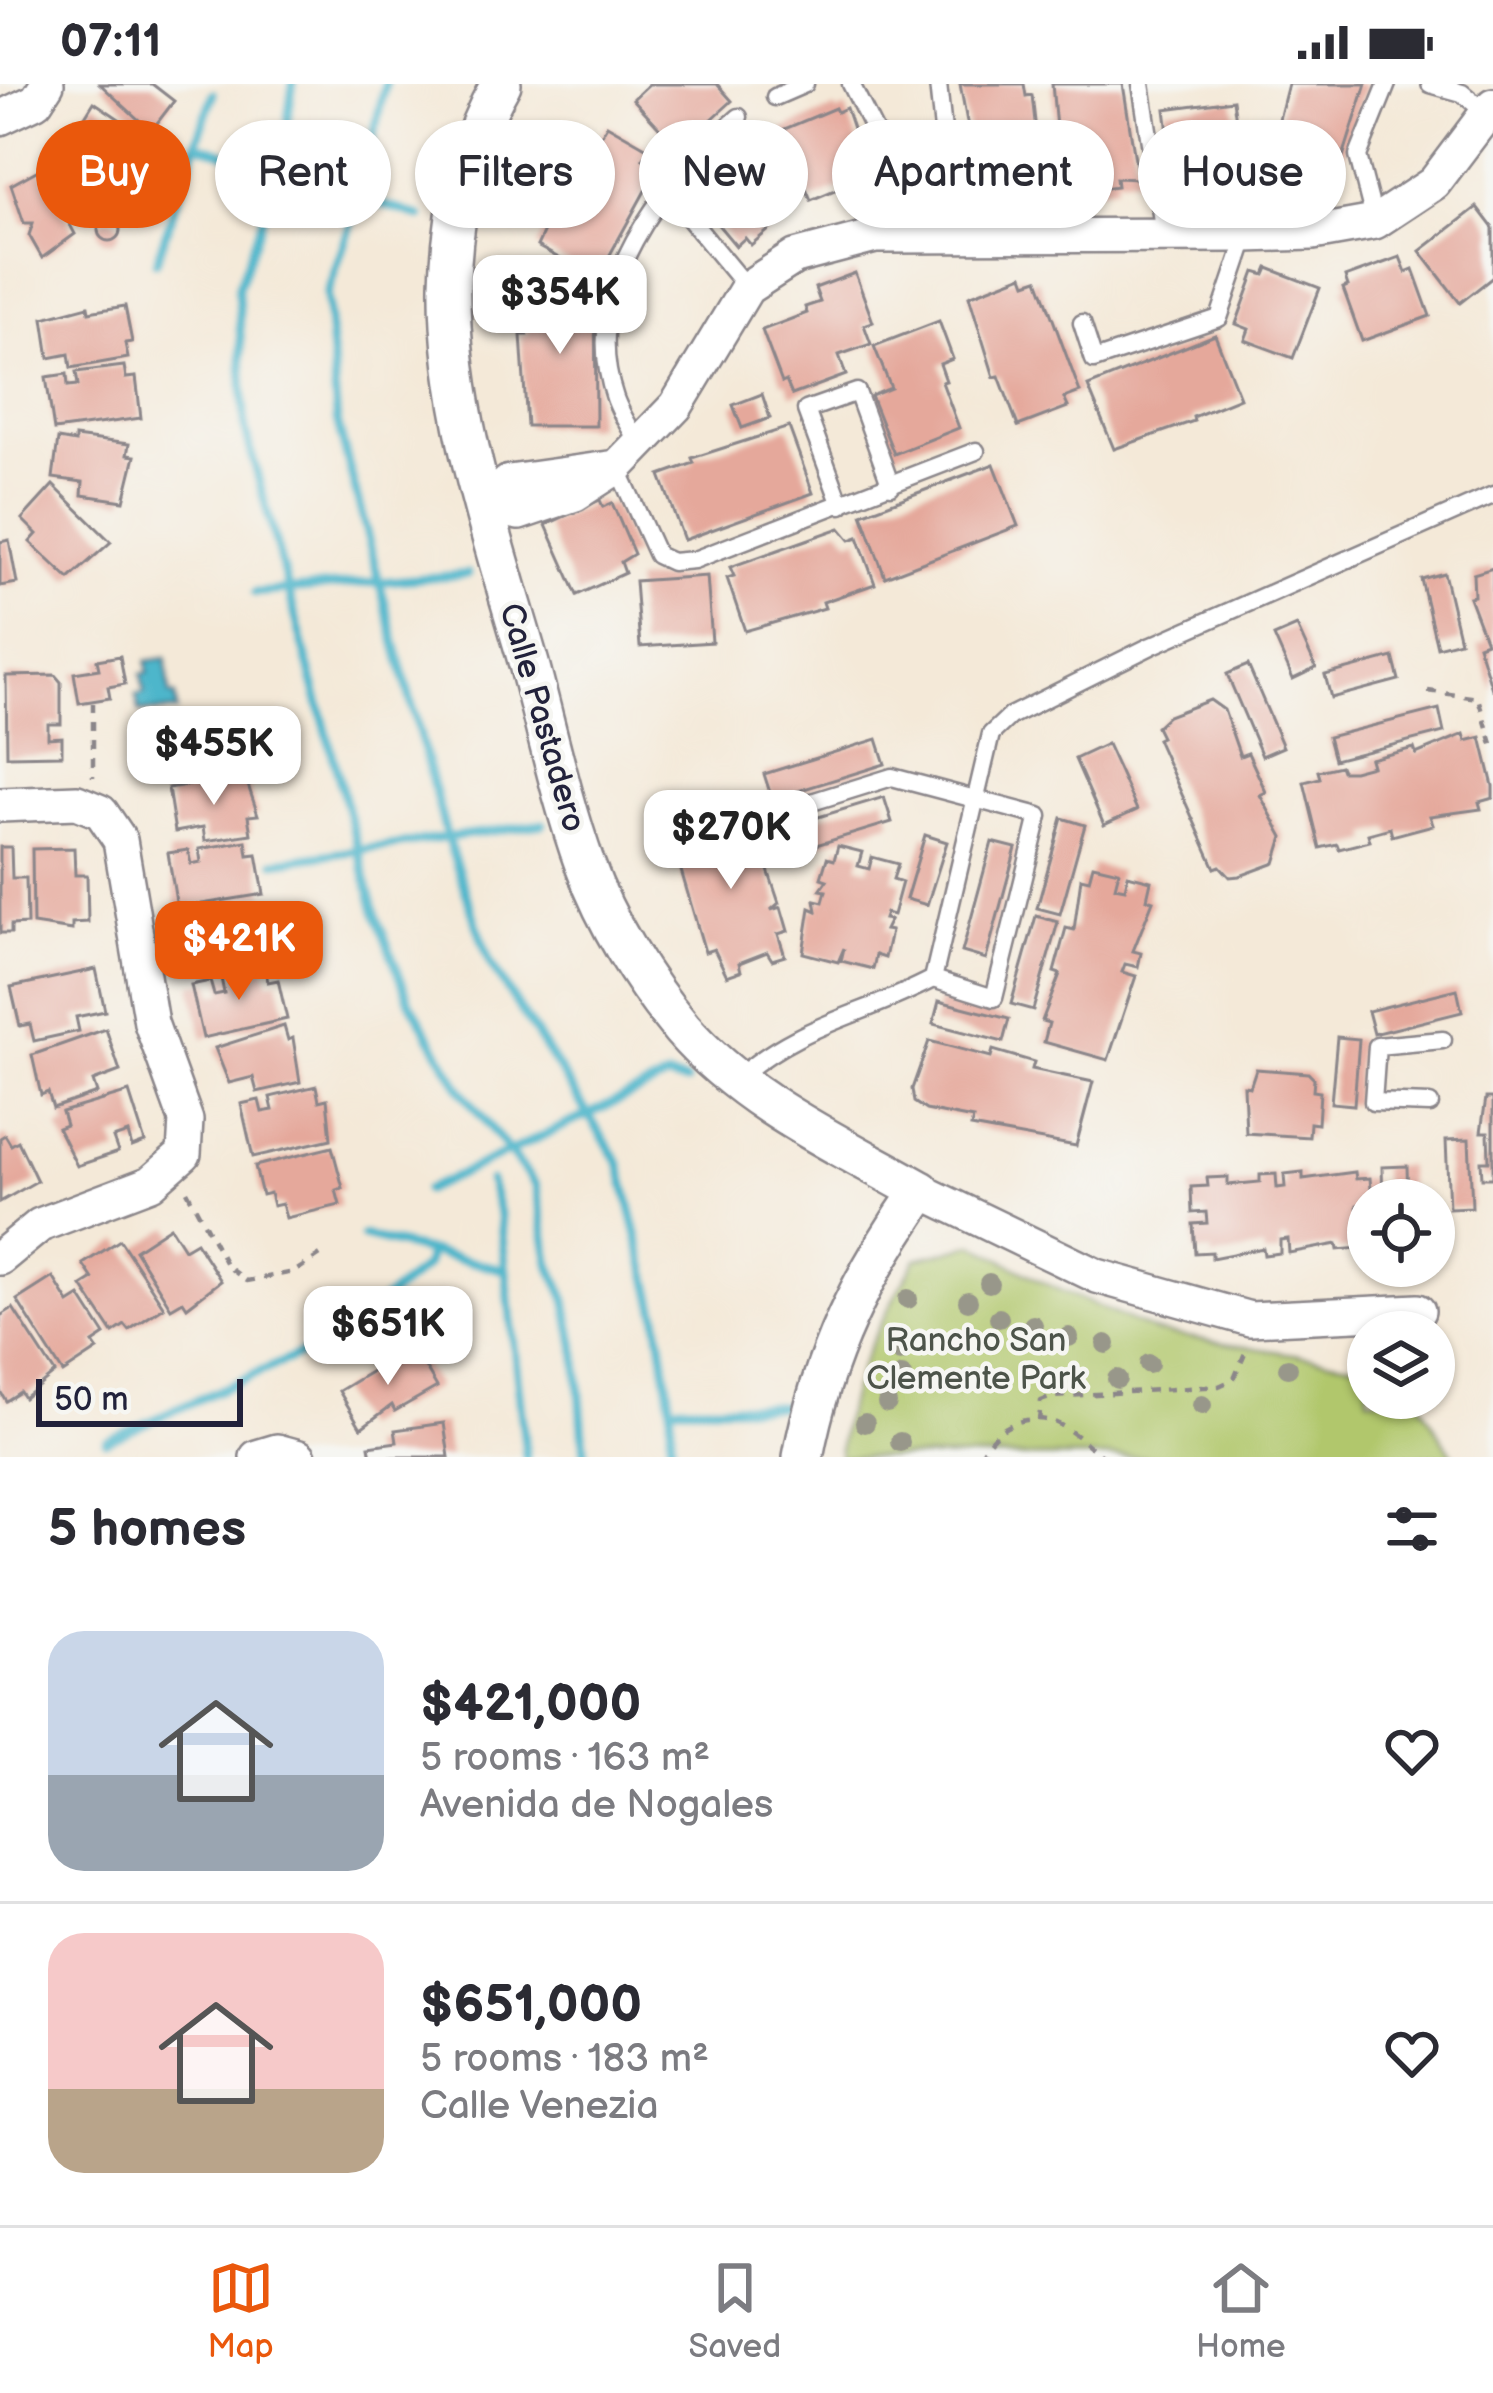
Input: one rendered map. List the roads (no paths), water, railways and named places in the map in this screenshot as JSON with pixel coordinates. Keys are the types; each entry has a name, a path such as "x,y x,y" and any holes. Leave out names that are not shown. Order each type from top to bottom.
{"street":[{"path":"0,118 36,100 46,84"},
{"name":"Calle Pastadero","path":"501,84 481,119 455,214 450,288 458,387 484,506 586,867 636,967 683,1029 734,1081 921,1191 1097,1276 1250,1318 1347,1314"},
{"path":"484,506 509,482 629,458 676,406 748,288 795,257 830,244 920,234 1247,236 1313,233 1375,222 1434,182 1490,109"},
{"path":"0,805 94,809 120,840 152,1023 186,1120 177,1160 151,1183 40,1225 0,1258"},
{"path":"803,1457 814,1398 865,1271 921,1191"},
{"path":"257,1457 277,1451 298,1457"}],"lane":[{"path":"775,97 805,84"},
{"path":"851,84 868,120"},
{"path":"938,84 942,120"},
{"path":"1141,84 1164,234"},
{"path":"1375,222 1358,156 1387,84"},
{"path":"1430,84 1462,93 1490,109"},
{"path":"736,120 739,117"},
{"path":"644,228 620,271 607,358 656,555 672,562 694,560 976,451"},
{"path":"698,228 748,288"},
{"path":"920,228 920,234"},
{"path":"1082,323 1094,360 1219,318 1247,236"},
{"path":"841,505 806,410 857,392 891,486"},
{"path":"933,979 991,734 1010,716 1151,646 1493,495"},
{"path":"734,1081 764,1055 817,1024 887,1002 933,979 994,998 1039,816 892,777 789,809"},
{"path":"1430,1104 1373,1102 1377,1046 1443,1040"}],"water":[{"path":"166,658 170,695 175,695 177,711 139,712 136,695 144,693 141,674 148,673 146,661"}],"waterway":[{"path":"293,84 280,170 238,288 245,429 375,912 409,1000 461,1090 536,1186 550,1264 566,1300 577,1356 585,1457"},
{"path":"385,84 360,196 327,294 337,421 447,838 490,963 620,1164 657,1314 671,1406 671,1457"},
{"path":"156,262 213,94"},
{"path":"199,145 415,215"},
{"path":"255,593 468,574"},
{"path":"275,862 543,824"},
{"path":"426,1190 667,1078 686,1082"},
{"path":"490,1181 500,1216 526,1457"},
{"path":"363,1236 506,1270"},
{"path":"106,1441 336,1338 426,1266 429,1253"},
{"path":"671,1406 782,1406"}],"park label":[{"name":"Rancho San Clemente Park","path":"976,1358"}]}
